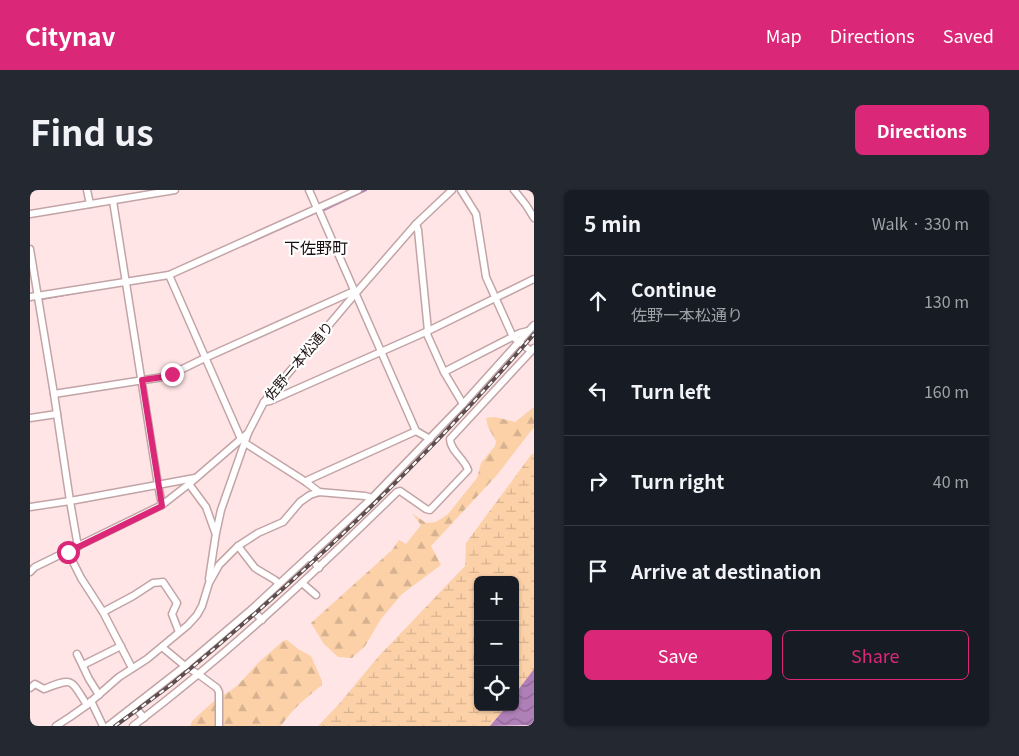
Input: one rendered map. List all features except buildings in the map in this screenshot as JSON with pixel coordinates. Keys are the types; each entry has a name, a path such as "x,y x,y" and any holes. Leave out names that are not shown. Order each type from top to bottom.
{"street":[{"path":"87,190 90,204"},
{"path":"30,214 175,190"},
{"path":"309,190 416,431 430,439"},
{"path":"30,298 169,275 358,190"},
{"name":"佐野一本松通り","path":"30,572 36,567 162,506 243,441 264,402 354,292 416,224 452,190"},
{"path":"133,726 262,620 397,492 400,491 430,510 468,470 450,442 450,439 533,349 516,340 484,274 476,214 461,190"},
{"path":"514,190 534,218"},
{"path":"113,200 162,506"},
{"path":"416,224 427,331 444,372 463,404"},
{"path":"30,250 78,547"},
{"path":"169,275 243,441 319,492"},
{"path":"264,402 427,331 534,279"},
{"path":"54,394 172,374 354,292"},
{"path":"108,726 185,666 252,609 372,498 448,421 516,340 534,325"},
{"path":"444,372 516,340"},
{"path":"30,418 57,414"},
{"path":"448,421 458,430"},
{"path":"306,482 416,431"},
{"path":"56,726 70,718 119,677 147,659 188,625 197,615 202,606 209,583 216,533 224,497 243,441"},
{"path":"30,506 70,501 196,478"},
{"path":"189,484 206,507 216,533"},
{"path":"209,583 223,560 238,546 258,533 283,522 305,498 319,492 372,498"},
{"path":"238,546 254,568 278,583"},
{"path":"68,552 81,578 103,612 132,668"},
{"path":"309,556 319,568"},
{"path":"103,612 153,583 163,582 177,604 172,614 179,632"},
{"path":"302,583 316,595"},
{"path":"252,609 262,620"},
{"path":"83,665 121,646"},
{"path":"162,647 217,688 219,692 219,726"},
{"path":"77,654 99,694"},
{"path":"30,688 35,684 44,689 65,680 72,683 89,703 103,726"},
{"path":"134,706 144,718"}],"green space":[{"path":"534,407 534,428 497,475 431,546 441,565 402,594 381,619 365,646 352,658 338,657 324,644 311,623 392,550 399,540 406,544 421,525 412,513 426,523 436,522 448,514 477,478 481,463 495,446 496,441 488,427 486,418 495,417 515,422"},
{"path":"534,453 534,669 519,689 519,576 474,576 474,711 503,711 490,726 318,726 378,657 465,566 466,543"},
{"path":"287,640 311,656 322,685 295,709 281,726 190,726 192,721 215,700 238,685 259,662 283,641"}],"water":[{"path":"534,669 534,725 490,726 503,711 519,711 519,689"}],"waterway":[{"path":"324,210 366,190"},
{"path":"242,246 315,213"},
{"path":"42,299 104,288"},
{"path":"30,300 35,300"}],"railway":[{"path":"115,726 173,683 221,643 361,516 450,427 534,334"}],"district":[{"name":"下佐野町","path":"316,248"}],"route":[{"path":"68,552 162,506 142,380 172,374"}]}
